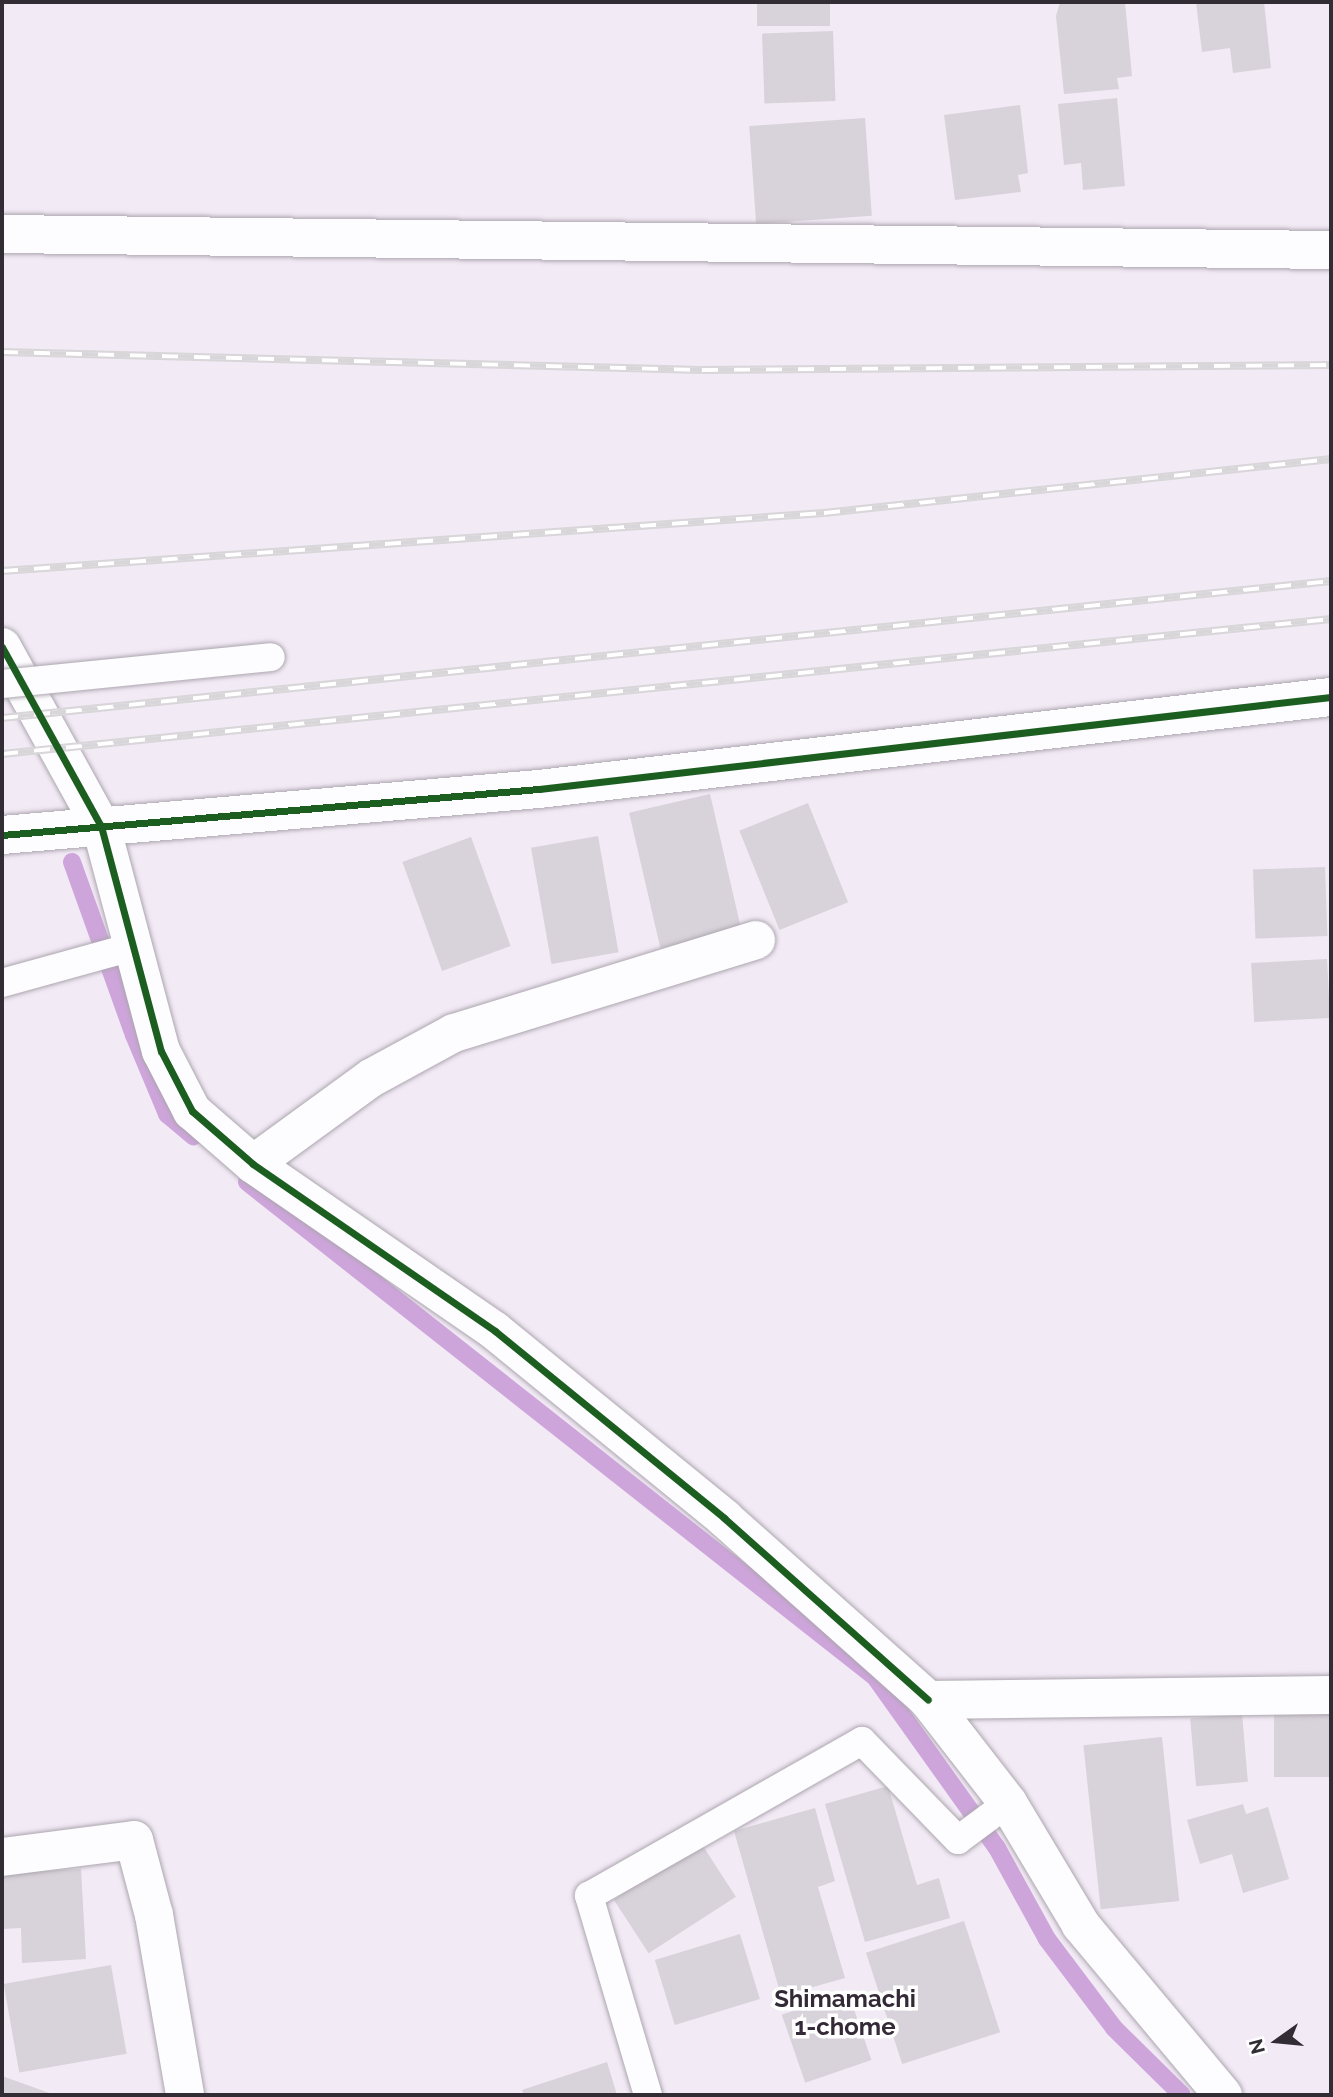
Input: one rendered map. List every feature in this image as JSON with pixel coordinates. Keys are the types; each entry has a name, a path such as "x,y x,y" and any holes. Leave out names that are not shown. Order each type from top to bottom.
{"street":[{"path":"2,234 1331,250"},
{"path":"2,647 101,825 126,948 161,1051 192,1111 253,1164 495,1331 724,1518 928,1700 1008,1803 1081,1925 1223,2095"},
{"path":"2,835 539,789 1331,697"},
{"path":"253,1164 371,1078 454,1033 757,940"},
{"path":"928,1700 1331,1695"},
{"path":"2,1857 134,1840 154,1915 185,2095"}],"lane":[{"path":"2,684 271,657"},
{"path":"2,983 126,948"},
{"path":"648,2095 590,1896 862,1741 958,1840 1008,1803"}],"building":[{"path":"757,2 830,2 830,26 757,26"},
{"path":"1060,2 1125,2 1132,76 1117,78 1119,89 1064,94 1056,16"},
{"path":"1196,2 1264,2 1271,68 1233,73 1230,48 1202,52"},
{"path":"833,31 835,101 764,103 762,33"},
{"path":"1117,98 1125,186 1083,190 1081,163 1064,165 1058,104"},
{"path":"1020,105 1028,173 1018,175 1021,192 955,200 944,115"},
{"path":"865,118 872,216 756,224 749,126"},
{"path":"710,794 741,929 660,948 629,813"},
{"path":"808,803 848,902 779,930 739,831"},
{"path":"598,836 618,952 552,964 531,848"},
{"path":"471,837 511,946 442,971 402,862"},
{"path":"1325,867 1327,936 1255,938 1253,870"},
{"path":"1327,959 1330,1018 1254,1022 1251,963"},
{"path":"1274,1709 1331,1709 1331,1777 1274,1777"},
{"path":"1242,1714 1248,1782 1196,1786 1190,1719"},
{"path":"1162,1737 1179,1901 1101,1909 1083,1745"},
{"path":"888,1786 917,1885 939,1878 950,1918 865,1942 825,1804"},
{"path":"1243,1804 1246,1814 1268,1807 1289,1879 1243,1893 1232,1854 1200,1864 1187,1820"},
{"path":"815,1808 835,1881 818,1887 845,1978 781,1996 734,1831"},
{"path":"701,1843 736,1897 649,1953 614,1900"},
{"path":"81,1869 86,1959 22,1963 21,1928 2,1929 2,1873"},
{"path":"964,1921 1000,2032 902,2064 866,1953"},
{"path":"740,1934 760,1999 675,2025 655,1960"},
{"path":"111,1965 127,2054 19,2073 4,1984"},
{"path":"848,1992 871,2060 805,2083 782,2015"},
{"path":"607,2062 617,2095 524,2095 522,2090"},
{"path":"2,2076 55,2095 2,2095"}],"waterway":[{"path":"72,862 134,1035 167,1114 194,1137"},
{"path":"247,1182 875,1677 997,1848 1047,1939 1114,2028 1182,2095"}],"railway":[{"path":"2,352 702,370 1331,365"},
{"path":"2,571 824,513 1331,459"},
{"path":"2,718 1331,581"},
{"path":"2,754 1331,619"}],"cycle path":[{"path":"2,647 101,826 161,1051 192,1111 253,1164 495,1331 724,1518 928,1700"},
{"path":"2,835 539,789 1331,697"}],"district":[{"name":"Shimamachi 1-chome","path":"845,2013"}]}
